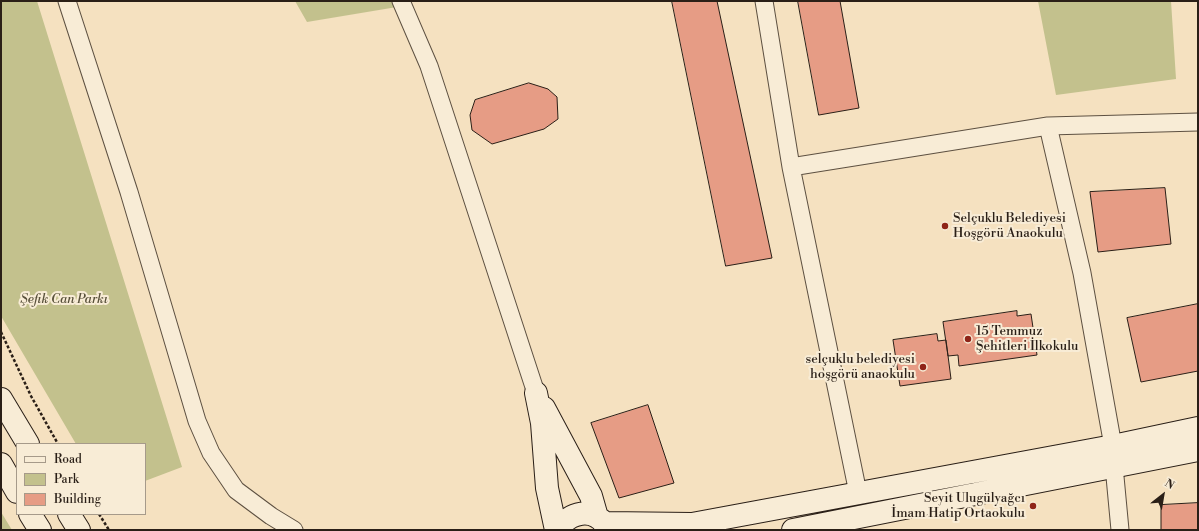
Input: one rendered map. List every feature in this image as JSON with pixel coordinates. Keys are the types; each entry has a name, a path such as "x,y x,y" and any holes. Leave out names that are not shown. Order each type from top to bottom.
{"street":[{"path":"67,1 129,192 197,421 211,453 236,490 271,516 294,530"},
{"path":"401,1 429,66 536,393 542,423 547,488 557,530"},
{"path":"764,1 790,167 858,492"},
{"path":"790,167 1048,126 1198,122"},
{"path":"1048,126 1082,273 1114,456 1120,530"},
{"path":"536,393 604,523"},
{"path":"1,399 27,443"},
{"path":"793,530 1114,456 1198,428"},
{"path":"557,530 569,517 578,513 588,514 604,523 692,524 858,492 1114,456 1198,450"},
{"path":"1,464 16,490"},
{"path":"31,515 40,530"},
{"path":"70,515 79,530"}],"path":[{"path":"1,332 30,396 57,443"},
{"path":"101,515 109,530"}],"green space":[{"name":"Şefik Can Parkı","path":"1,1 37,1 182,467 146,481 146,443 75,443 1,316"},
{"path":"295,1 401,1 403,6 307,22"},
{"path":"1038,1 1171,1 1176,79 1056,95"},
{"path":"1,512 12,530 1,530"}],"building":[{"path":"672,1 717,1 772,258 726,266"},
{"path":"798,1 840,1 859,108 819,115"},
{"path":"529,83 548,89 557,97 558,119 544,129 492,144 472,130 470,115 475,100"},
{"path":"1165,188 1171,244 1098,252 1090,192"},
{"path":"1198,304 1198,371 1141,382 1127,318"},
{"path":"1017,311 1017,316 1031,314 1037,355 959,366 958,355 948,356 943,322"},
{"name":"selçuklu belediyesi hoşgörü anaokulu","path":"937,334 938,341 946,340 951,379 900,386 893,340"},
{"path":"648,405 674,483 619,498 591,423"},
{"path":"1198,503 1198,530 1161,530 1161,505"}],"place":[{"name":"Selçuklu Belediyesi Hoşgörü Anaokulu","path":"945,226"},
{"name":"15 Temmuz Şehitleri İlkokulu","path":"968,339"},
{"name":"selçuklu belediyesi hoşgörü anaokulu","path":"923,367"},
{"name":"Seyit Ulugülyağcı İmam Hatip Ortaokulu","path":"1033,506"}]}
